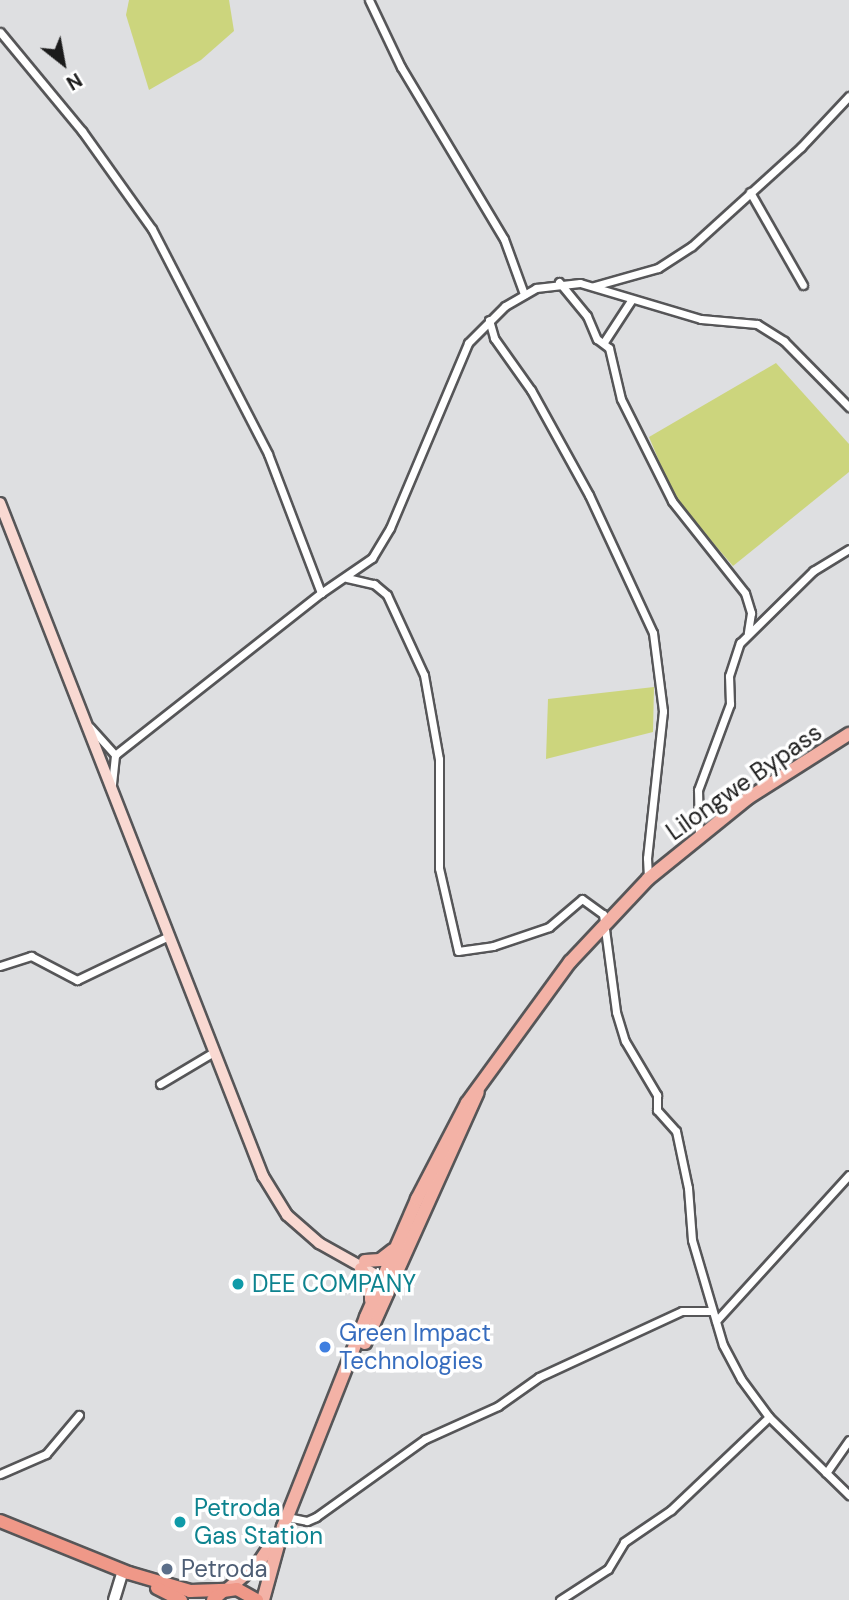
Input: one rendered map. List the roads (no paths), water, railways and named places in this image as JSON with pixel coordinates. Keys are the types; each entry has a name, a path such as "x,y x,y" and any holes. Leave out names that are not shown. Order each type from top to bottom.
{"highway":[{"path":"0,1521 126,1571 190,1591 247,1591 260,1600"},
{"path":"126,1571 181,1600"},
{"path":"213,1600 227,1590"}],"main road":[{"path":"0,503 270,1191 288,1215 319,1243 388,1276"},
{"name":"Lilongwe Bypass","path":"260,1600 285,1522 388,1276 396,1246 448,1134 537,1003 604,923 648,879 699,836 849,734"},
{"name":"Lilongwe Bypass","path":"338,1393 366,1317 478,1091"},
{"path":"363,1265 385,1257 396,1246"},
{"path":"363,1265 371,1286 366,1317"},
{"name":"Lilongwe Bypass","path":"227,1590 260,1561 285,1522"}],"street":[{"path":"369,0 401,67 504,239 524,294"},
{"path":"0,32 82,131 152,229 268,454 321,593"},
{"path":"591,286 643,273 673,260 801,148 849,96"},
{"path":"750,192 803,285"},
{"path":"559,282 587,316 597,339 604,342 614,360 621,399 672,501 745,593 751,613 748,633"},
{"path":"111,788 115,755 321,593 347,578 381,546 458,362 489,320 524,294 559,282 591,286 632,299 772,331 849,407"},
{"path":"604,342 632,299"},
{"path":"489,320 494,338 531,390 589,495 653,633 663,711 647,858 648,879"},
{"path":"699,836 698,790 730,704 735,655 748,633 813,572 849,549"},
{"path":"347,578 374,584 387,595 424,674 439,759 439,867 458,951 493,946 540,930 557,922 582,899 603,914 615,1012 625,1041 657,1094 657,1110 676,1131 689,1196 692,1240 729,1359 769,1417 849,1495"},
{"path":"85,721 115,755"},
{"path":"0,966 31,956 76,980 169,936"},
{"path":"160,1084 214,1052"},
{"path":"716,1321 849,1175"},
{"path":"285,1522 307,1521 316,1517 425,1439 498,1406 539,1377 682,1311 712,1311"},
{"path":"0,1475 46,1454 79,1415"},
{"path":"560,1600 608,1569 624,1542 671,1510 769,1417"},
{"path":"826,1473 849,1440"},
{"path":"114,1600 126,1571"}],"place":[{"name":"DEE COMPANY","path":"238,1284"},
{"name":"Green Impact Technologies","path":"325,1347"},
{"name":"Petroda Gas Station","path":"180,1522"},
{"name":"Petroda","path":"167,1569"}]}
